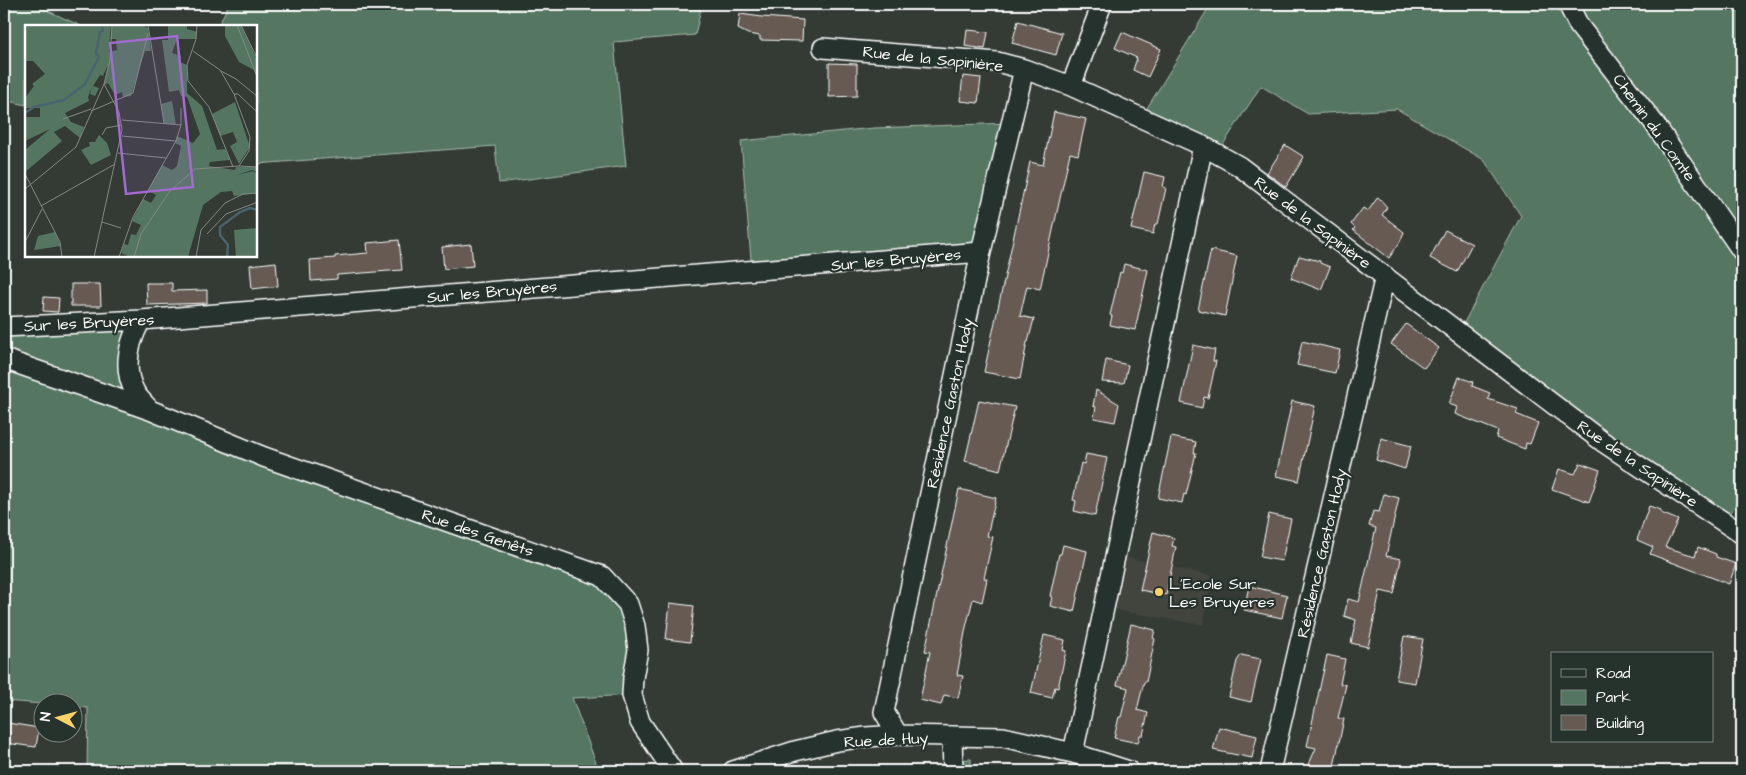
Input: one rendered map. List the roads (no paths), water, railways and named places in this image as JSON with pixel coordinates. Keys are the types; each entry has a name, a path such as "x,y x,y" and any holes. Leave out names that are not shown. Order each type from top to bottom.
{"street":[{"path":"1072,86 1102,4"},
{"name":"Chemin du Comte","path":"1568,4 1578,26 1654,123 1742,251"},
{"name":"Rue de la Sapinière","path":"823,48 997,62 1024,69 1072,86 1203,146 1239,166 1603,442 1742,534"},
{"name":"Résidence Gaston Hody","path":"898,736 884,712 981,252 1024,69"},
{"path":"1073,752 1203,146"},
{"name":"Sur les Bruyères","path":"4,328 141,320 981,252"},
{"name":"Résidence Gaston Hody","path":"1270,771 1385,276"},
{"path":"141,320 129,348 128,369 135,392 150,410"},
{"path":"4,359 150,410"},
{"name":"Rue des Genêts","path":"150,410 264,457 602,576 628,604 635,626 638,650 632,695 640,722 673,771"},
{"name":"Rue de Huy","path":"952,736 952,771"},
{"name":"Rue de Huy","path":"733,771 795,751 838,741 866,737 952,736 1003,737 1073,752 1129,771"}],"place":[{"name":"L'Ecole Sur Les Bruyeres","path":"1159,592"}]}
